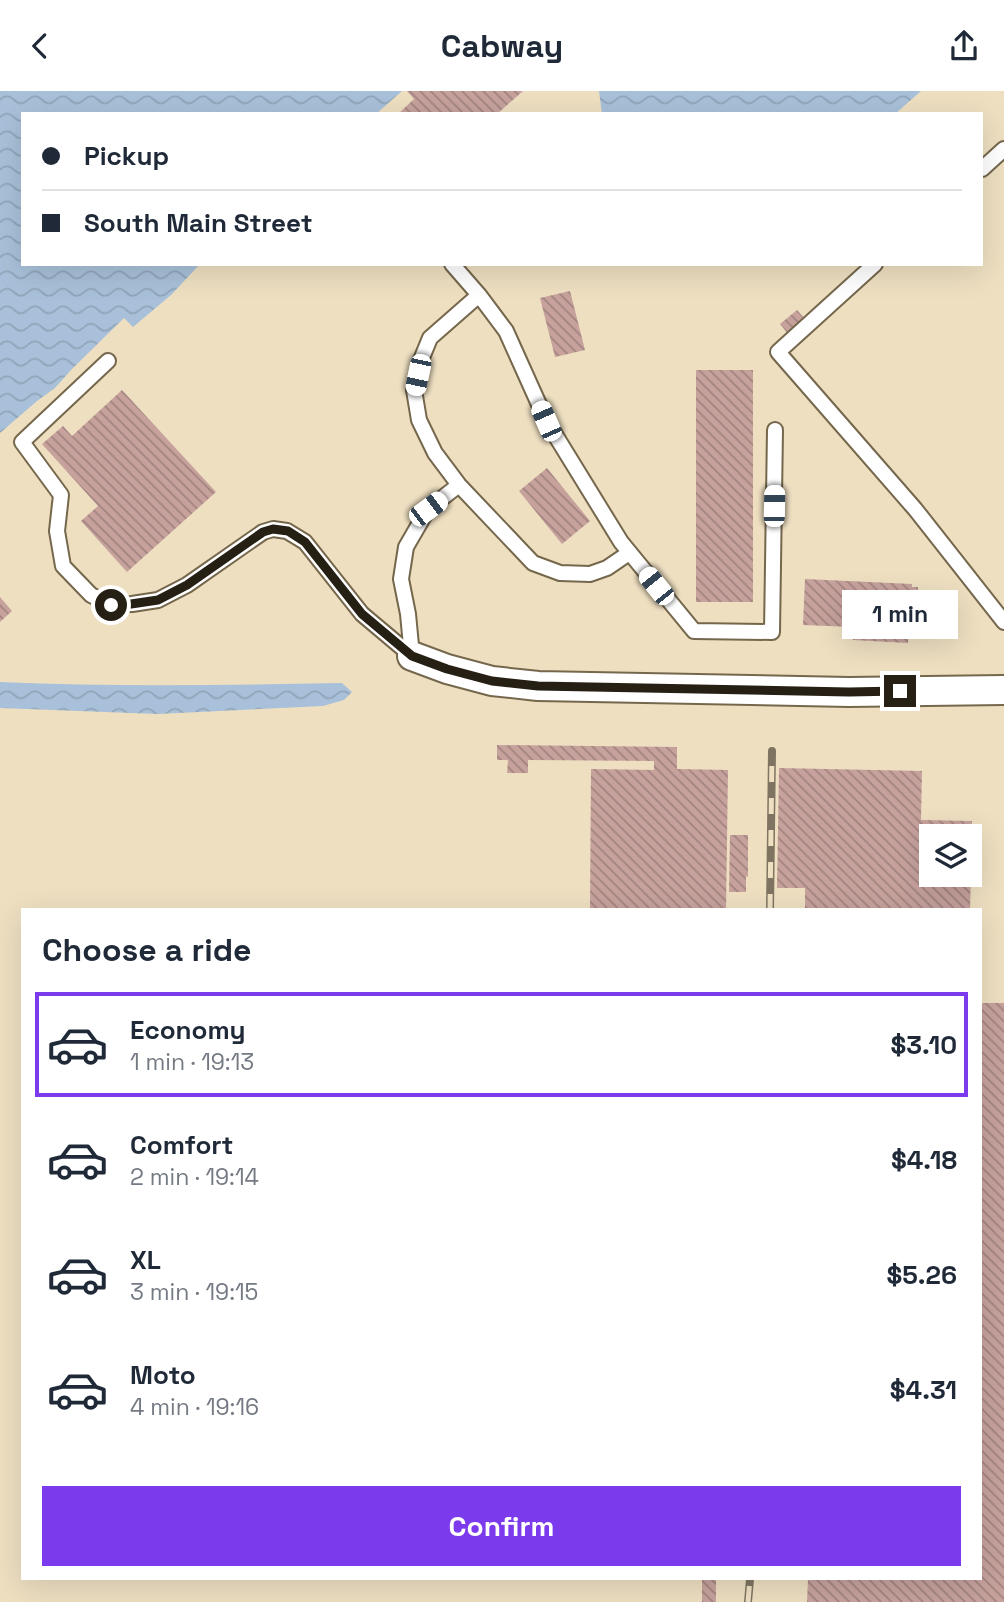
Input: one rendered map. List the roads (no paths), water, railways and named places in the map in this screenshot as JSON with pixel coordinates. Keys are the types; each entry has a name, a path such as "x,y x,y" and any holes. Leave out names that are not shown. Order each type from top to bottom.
{"street":[{"path":"412,656 492,681 538,686 849,692 1004,690"}],"lane":[{"path":"983,168 1004,149"},
{"path":"454,266 506,331 546,421 621,542 694,631 772,632 775,430"},
{"path":"873,266 778,352 915,509 1004,622"},
{"path":"479,295 430,338 421,360 414,390 419,420 435,453 459,485 533,563 560,573 590,574 607,568 629,553"},
{"path":"108,361 22,442 61,495 57,531 63,566 91,595 111,605 158,600 187,585 263,532 273,529 288,531 305,542 362,614 412,656"},
{"path":"412,656 401,579 406,547 428,509 459,485"}],"water":[{"path":"0,91 402,91 378,112 21,112 21,266 198,266 171,295 133,327 124,318 55,388 0,433"},
{"path":"599,91 921,91 897,112 602,112"},
{"path":"0,682 128,685 342,683 352,692 344,700 323,706 158,714 0,708"}],"railway":[{"path":"770,908 772,751"},
{"path":"748,1602 750,1580"}]}
